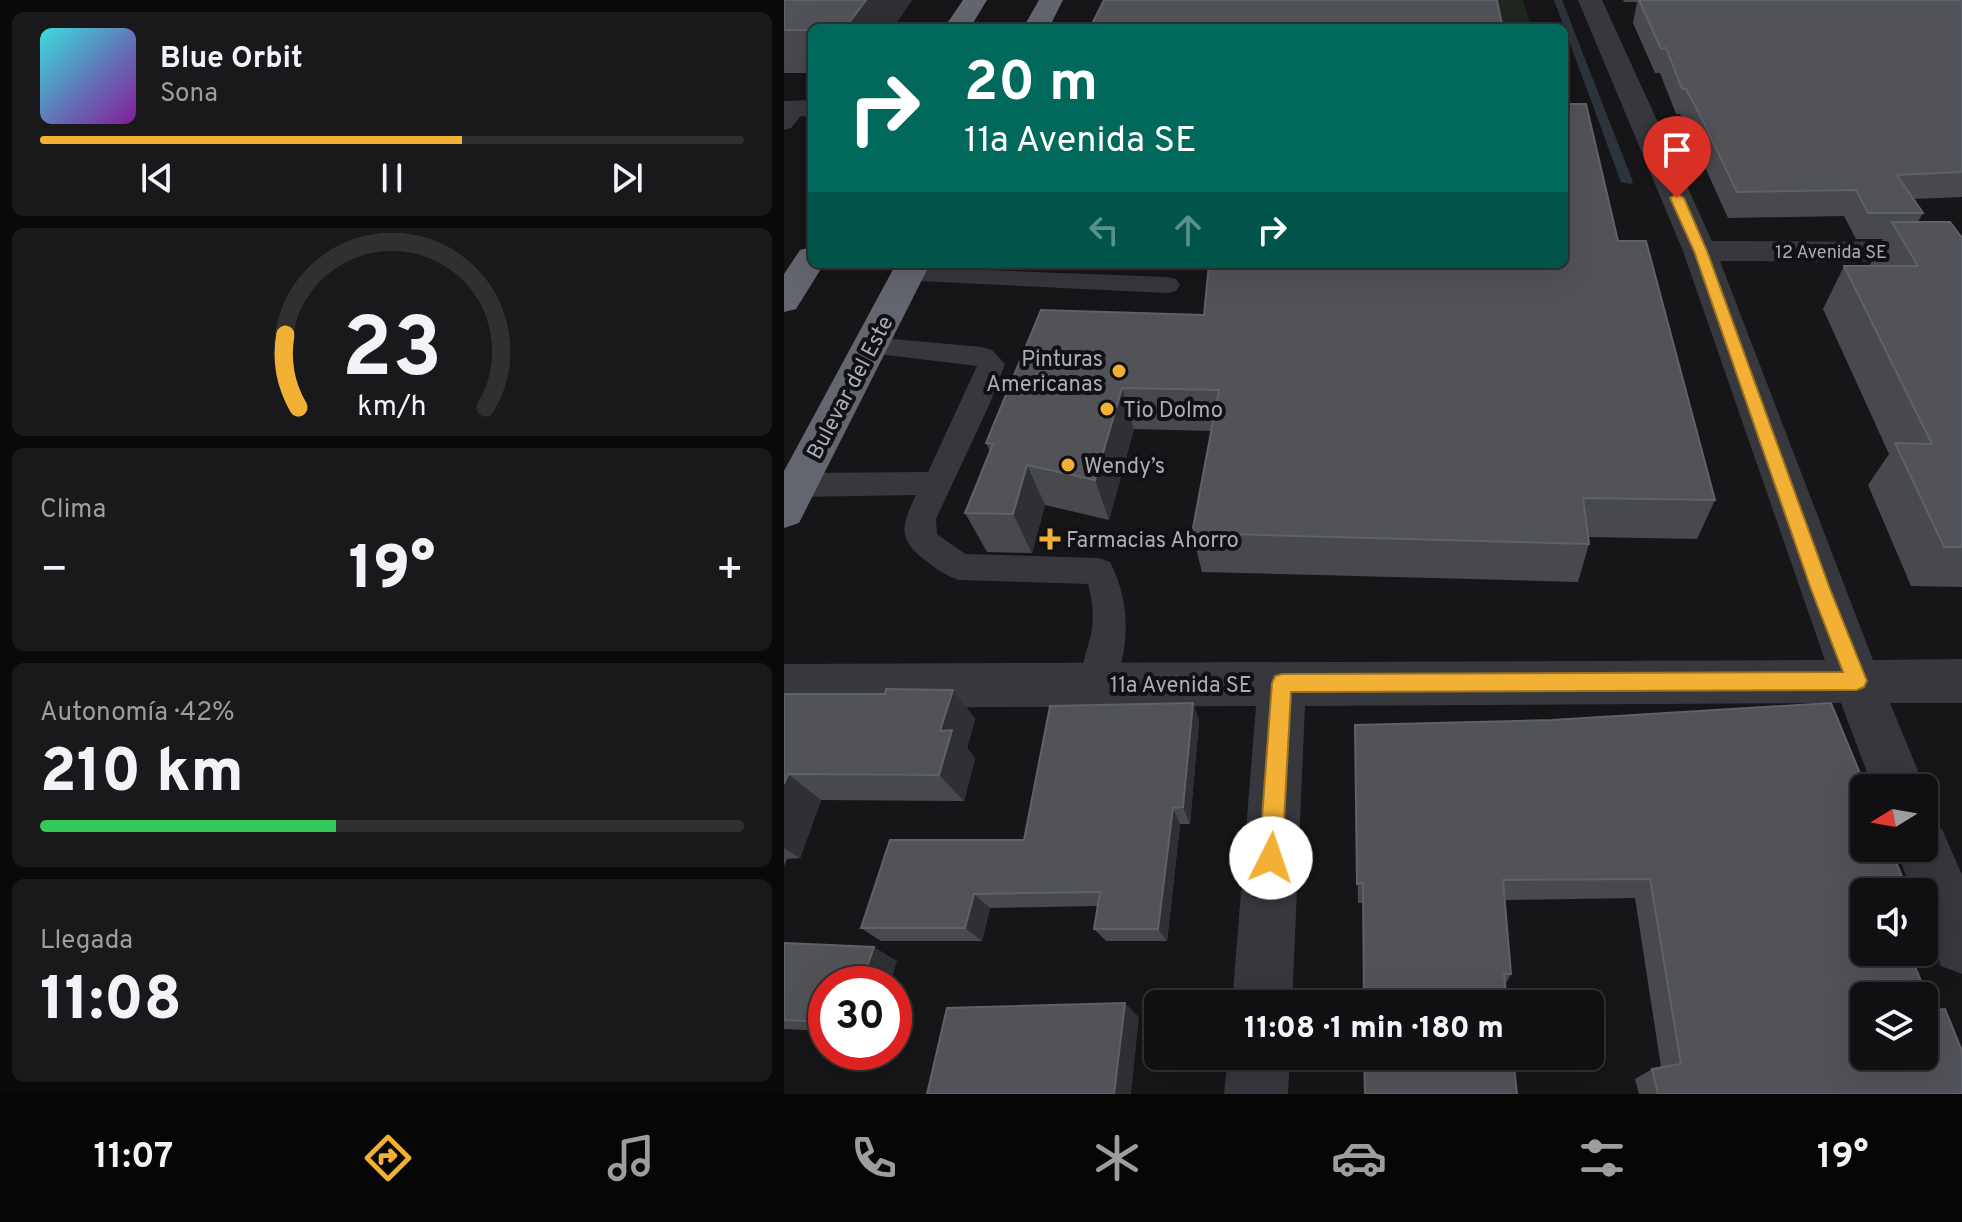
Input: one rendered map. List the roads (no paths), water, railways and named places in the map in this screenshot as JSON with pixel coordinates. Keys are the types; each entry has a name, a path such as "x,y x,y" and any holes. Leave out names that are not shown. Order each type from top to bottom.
{"highway":[{"path":"960,24 975,0"},
{"path":"1038,24 1051,0"},
{"path":"784,301 808,263"},
{"name":"Bulevar del Este","path":"791,498 910,269"}],"street":[{"path":"1593,6 1627,12"},
{"path":"1593,6 1700,251 1821,589 1894,774"},
{"name":"12 Avenida SE","path":"1700,251 1962,252"},
{"name":"11a Avenida SE","path":"784,686 1962,681"},
{"path":"1263,990 1282,683"},
{"path":"1929,862 1962,945"},
{"path":"1256,1094 1258,1070"}],"lane":[{"path":"910,269 1167,285"},
{"path":"870,346 982,356 991,364 976,403 920,519 921,540 959,567 1098,571 1108,588 1112,606 1097,684"},
{"path":"791,498 936,483"}],"waterway":[{"path":"1558,0 1567,24"},
{"path":"1568,26 1627,182"}],"place":[{"name":"Pinturas Americanas","path":"1119,371"},
{"name":"Tio Dolmo","path":"1107,409"},
{"name":"Wendy’s","path":"1068,465"},
{"name":"Farmacias Ahorro","path":"1050,539"}]}
